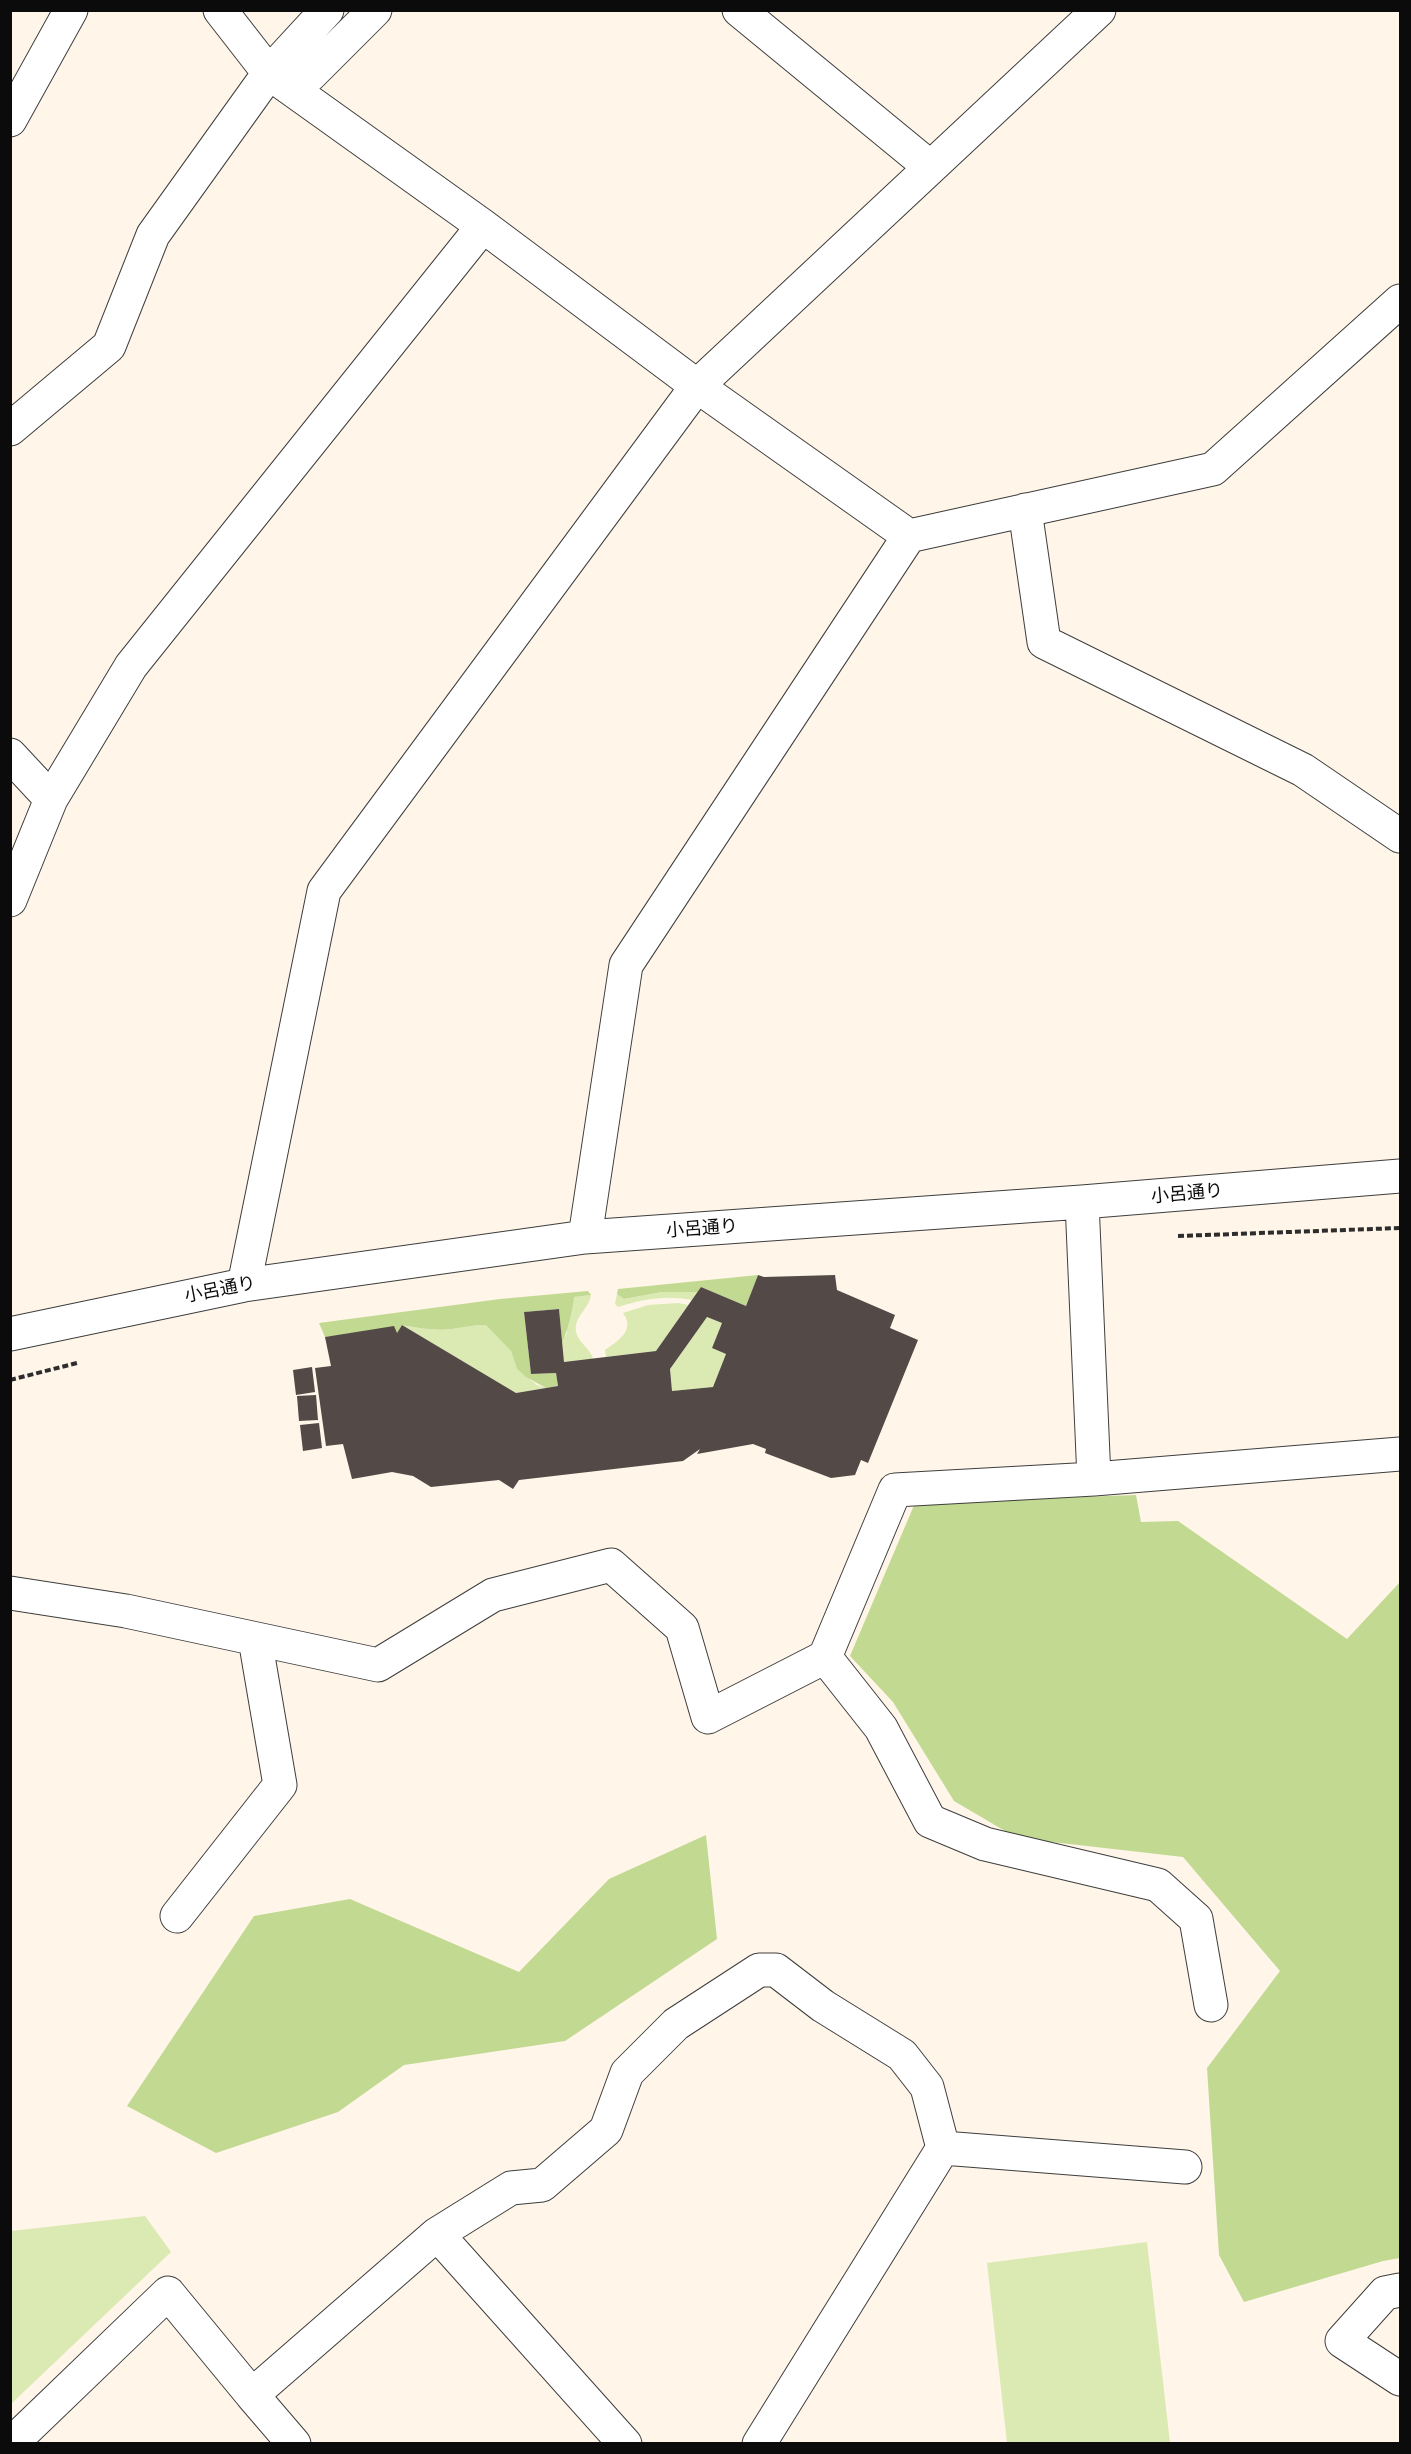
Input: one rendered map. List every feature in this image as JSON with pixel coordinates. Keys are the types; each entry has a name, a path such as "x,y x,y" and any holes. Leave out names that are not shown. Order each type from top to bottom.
{"street":[{"path":"10,120 71,10"},
{"path":"220,10 269,73 483,226 697,386 909,536"},
{"path":"10,429 109,346 153,235 269,73 327,10"},
{"path":"269,73 310,75 375,10"},
{"path":"739,10 930,167"},
{"path":"244,1285 324,891 697,386 1099,10"},
{"path":"10,900 51,799 131,666 483,226"},
{"path":"585,1237 626,965 909,536 1213,469 1401,301"},
{"path":"1024,510 1044,642 1303,770 1401,836"},
{"path":"10,755 51,799"},
{"name":"小呂通り","path":"10,1334 244,1285 585,1237 1082,1202 1401,1176"},
{"path":"1082,1202 1094,1479"},
{"path":"10,1593 126,1611 378,1665 493,1595 611,1565 682,1628 708,1716 825,1657 895,1490 1094,1479 1401,1454"},
{"path":"177,1916 280,1785 255,1639"},
{"path":"825,1657 881,1728 930,1821 985,1844 1158,1885 1196,1919 1211,2005"},
{"path":"252,2395 437,2234 512,2188 542,2185 606,2130 627,2073 676,2024 759,1970 776,1970 822,2006 902,2055 927,2087 943,2148 759,2444"},
{"path":"943,2148 1185,2167"},
{"path":"437,2234 625,2444"},
{"path":"1401,2290 1385,2292 1342,2341 1401,2379"},
{"path":"11,2444 168,2293 294,2444"}],"path":[{"path":"1176,1236 1401,1228"},
{"path":"10,1380 79,1362"}],"green space":[{"path":"758,1275 746,1306 701,1287 698,1292 662,1292 624,1299 617,1294 618,1289"},
{"path":"588,1291 591,1295 574,1297 570,1321 562,1343 559,1309 524,1312 531,1374 556,1373 558,1386 546,1388 517,1369 511,1351 486,1325 439,1330 402,1325 397,1333 325,1337 319,1323 500,1299"},
{"path":"662,1292 698,1292 692,1300 664,1298 618,1307 615,1304 617,1294 625,1299"},
{"path":"591,1295 578,1319 576,1329 577,1335 593,1359 564,1362 562,1343 567,1333 567,1320 574,1297"},
{"path":"678,1303 688,1305 656,1351 606,1357 605,1350 626,1330 626,1319 623,1313 648,1305"},
{"path":"707,1317 722,1323 712,1348 726,1354 713,1387 672,1391 670,1369"},
{"path":"402,1325 439,1330 487,1325 511,1351 517,1369 537,1385 546,1388 516,1393"},
{"path":"1136,1495 1141,1522 1178,1521 1347,1639 1400,1582 1400,2258 1244,2302 1219,2255 1207,2068 1280,1971 1183,1857 1017,1838 954,1801 893,1702 850,1656 915,1503"},
{"path":"706,1835 717,1939 565,2041 404,2065 338,2112 216,2153 127,2106 254,1916 350,1899 519,1972 609,1879"},
{"path":"145,2216 171,2252 11,2404 11,2231"},
{"path":"1147,2242 1170,2443 1007,2443 987,2263"}],"building":[{"path":"758,1275 764,1277 835,1275 837,1290 895,1315 890,1328 918,1340 868,1463 861,1460 855,1475 831,1478 765,1453 766,1449 753,1444 697,1454 700,1449 683,1461 519,1480 513,1489 499,1480 431,1487 413,1476 392,1472 352,1479 343,1444 326,1446 315,1368 331,1366 325,1337 394,1326 397,1333 402,1325 516,1393 558,1386 556,1373 531,1374 524,1312 559,1309 564,1362 656,1351 701,1287 746,1306","holes":["707,1317 722,1323 712,1348 726,1354 713,1387 672,1391 670,1369"]},
{"path":"312,1367 315,1392 296,1395 293,1370"},
{"path":"316,1395 318,1420 299,1421 297,1396"},
{"path":"319,1423 322,1448 303,1451 300,1425"}]}
